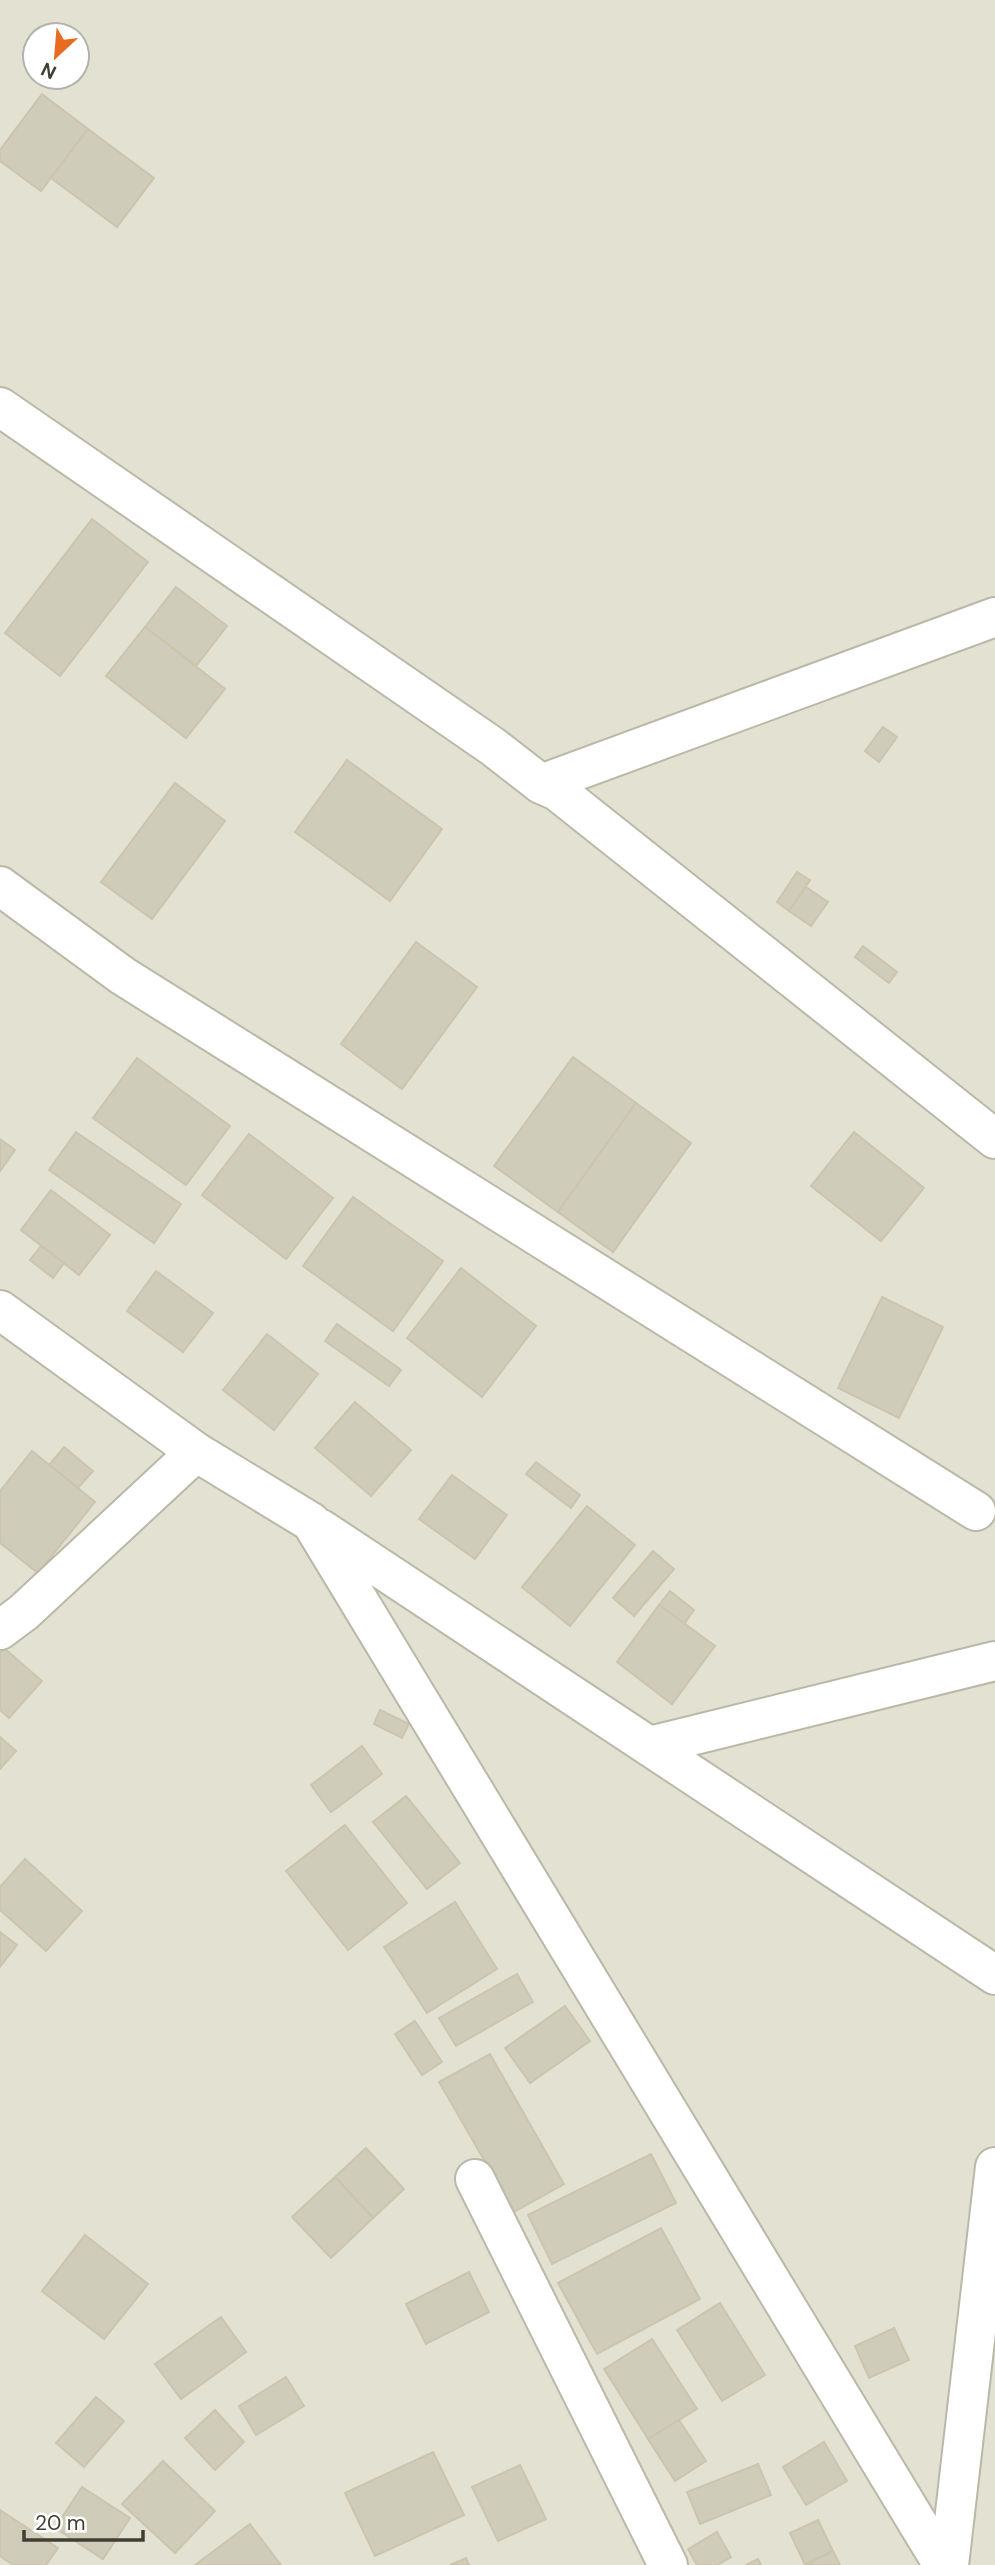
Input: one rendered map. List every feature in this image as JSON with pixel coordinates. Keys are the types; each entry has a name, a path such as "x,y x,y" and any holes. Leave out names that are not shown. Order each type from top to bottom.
{"street":[{"path":"0,407 492,746 541,784 557,791 995,1139"},
{"path":"541,784 995,617"},
{"path":"0,886 123,976 976,1511"},
{"path":"0,1310 196,1452 311,1522 995,1975"},
{"path":"0,1630 24,1612 196,1452"},
{"path":"311,1522 943,2565"},
{"path":"650,1746 995,1661"},
{"path":"949,2565 995,2167"},
{"path":"475,2179 668,2565"}],"shaded area":[{"path":"0,0 995,0 995,2565 0,2565"}],"building":[{"path":"42,94 88,129 41,191 0,161 0,150"},
{"path":"88,129 154,178 117,227 51,178"},
{"path":"92,519 148,562 60,676 5,633"},
{"path":"176,587 227,626 196,666 145,627"},
{"path":"145,627 225,689 186,738 106,676"},
{"path":"883,727 897,737 879,762 865,751"},
{"path":"347,760 442,829 390,901 295,832"},
{"path":"175,783 225,821 152,919 101,882"},
{"path":"797,872 810,880 789,911 777,902"},
{"path":"806,887 828,902 811,926 789,911"},
{"path":"416,942 477,987 402,1089 341,1044"},
{"path":"863,946 897,972 889,983 855,957"},
{"path":"573,1057 636,1103 558,1212 494,1166"},
{"path":"137,1058 230,1126 186,1185 93,1118"},
{"path":"636,1103 691,1143 613,1252 558,1212"},
{"path":"76,1132 181,1204 154,1243 49,1170"},
{"path":"854,1132 924,1188 881,1241 811,1186"},
{"path":"249,1134 333,1198 286,1259 202,1195"},
{"path":"0,1139 15,1150 0,1171"},
{"path":"51,1190 110,1235 79,1275 21,1230"},
{"path":"353,1197 443,1261 393,1331 303,1266"},
{"path":"41,1246 64,1263 53,1278 30,1260"},
{"path":"461,1268 536,1326 482,1397 407,1338"},
{"path":"156,1271 213,1313 183,1352 127,1311"},
{"path":"882,1297 943,1327 899,1418 838,1388"},
{"path":"337,1324 401,1370 389,1386 325,1341"},
{"path":"267,1334 318,1374 274,1430 223,1390"},
{"path":"355,1402 411,1450 371,1496 315,1448"},
{"path":"64,1447 93,1471 78,1488 49,1465"},
{"path":"32,1451 95,1502 38,1573 0,1543 0,1491"},
{"path":"536,1462 580,1495 571,1508 526,1474"},
{"path":"452,1475 507,1515 475,1559 419,1519"},
{"path":"587,1506 635,1545 570,1626 522,1587"},
{"path":"653,1551 674,1569 634,1616 613,1598"},
{"path":"670,1591 694,1610 684,1624 659,1605"},
{"path":"659,1605 715,1646 672,1704 617,1662"},
{"path":"4,1648 42,1681 9,1718 0,1710 0,1653"},
{"path":"380,1710 409,1724 402,1738 374,1724"},
{"path":"0,1737 16,1751 0,1769"},
{"path":"362,1746 382,1774 331,1812 311,1785"},
{"path":"406,1796 460,1863 427,1889 373,1822"},
{"path":"345,1825 407,1903 348,1950 286,1871"},
{"path":"25,1859 82,1911 46,1951 0,1910 0,1887"},
{"path":"455,1902 497,1969 427,2013 384,1947"},
{"path":"0,1932 17,1945 0,1967"},
{"path":"517,1974 533,2002 456,2046 439,2018"},
{"path":"565,2006 590,2041 530,2083 505,2048"},
{"path":"415,2021 442,2062 422,2075 395,2034"},
{"path":"490,2054 564,2184 514,2212 439,2082"},
{"path":"366,2148 404,2189 373,2218 335,2177"},
{"path":"651,2154 676,2203 552,2264 528,2215"},
{"path":"335,2177 373,2218 331,2258 292,2217"},
{"path":"661,2228 700,2299 597,2354 558,2283"},
{"path":"85,2235 148,2284 104,2339 42,2291"},
{"path":"469,2272 489,2312 426,2344 406,2304"},
{"path":"720,2303 765,2375 722,2401 677,2330"},
{"path":"221,2317 246,2352 181,2399 155,2364"},
{"path":"894,2328 909,2360 869,2378 855,2346"},
{"path":"652,2339 697,2409 648,2439 604,2369"},
{"path":"286,2377 304,2406 256,2435 239,2406"},
{"path":"96,2397 124,2421 84,2467 56,2443"},
{"path":"215,2410 244,2442 215,2470 185,2438"},
{"path":"679,2420 706,2461 675,2481 648,2439"},
{"path":"824,2442 847,2481 806,2505 783,2467"},
{"path":"433,2452 464,2515 375,2556 345,2493"},
{"path":"163,2461 215,2511 175,2553 122,2504"},
{"path":"758,2464 771,2495 700,2524 687,2492"},
{"path":"520,2465 546,2519 498,2541 472,2487"},
{"path":"82,2487 130,2518 103,2559 55,2528"},
{"path":"0,2510 58,2548 46,2565 13,2565 0,2556"},
{"path":"818,2520 833,2551 805,2565 790,2533"},
{"path":"250,2524 281,2565 195,2565"},
{"path":"717,2532 731,2557 717,2565 697,2565 688,2549"},
{"path":"833,2551 840,2565 806,2565"},
{"path":"466,2558 469,2565 450,2565"},
{"path":"758,2559 761,2565 746,2565"}]}
